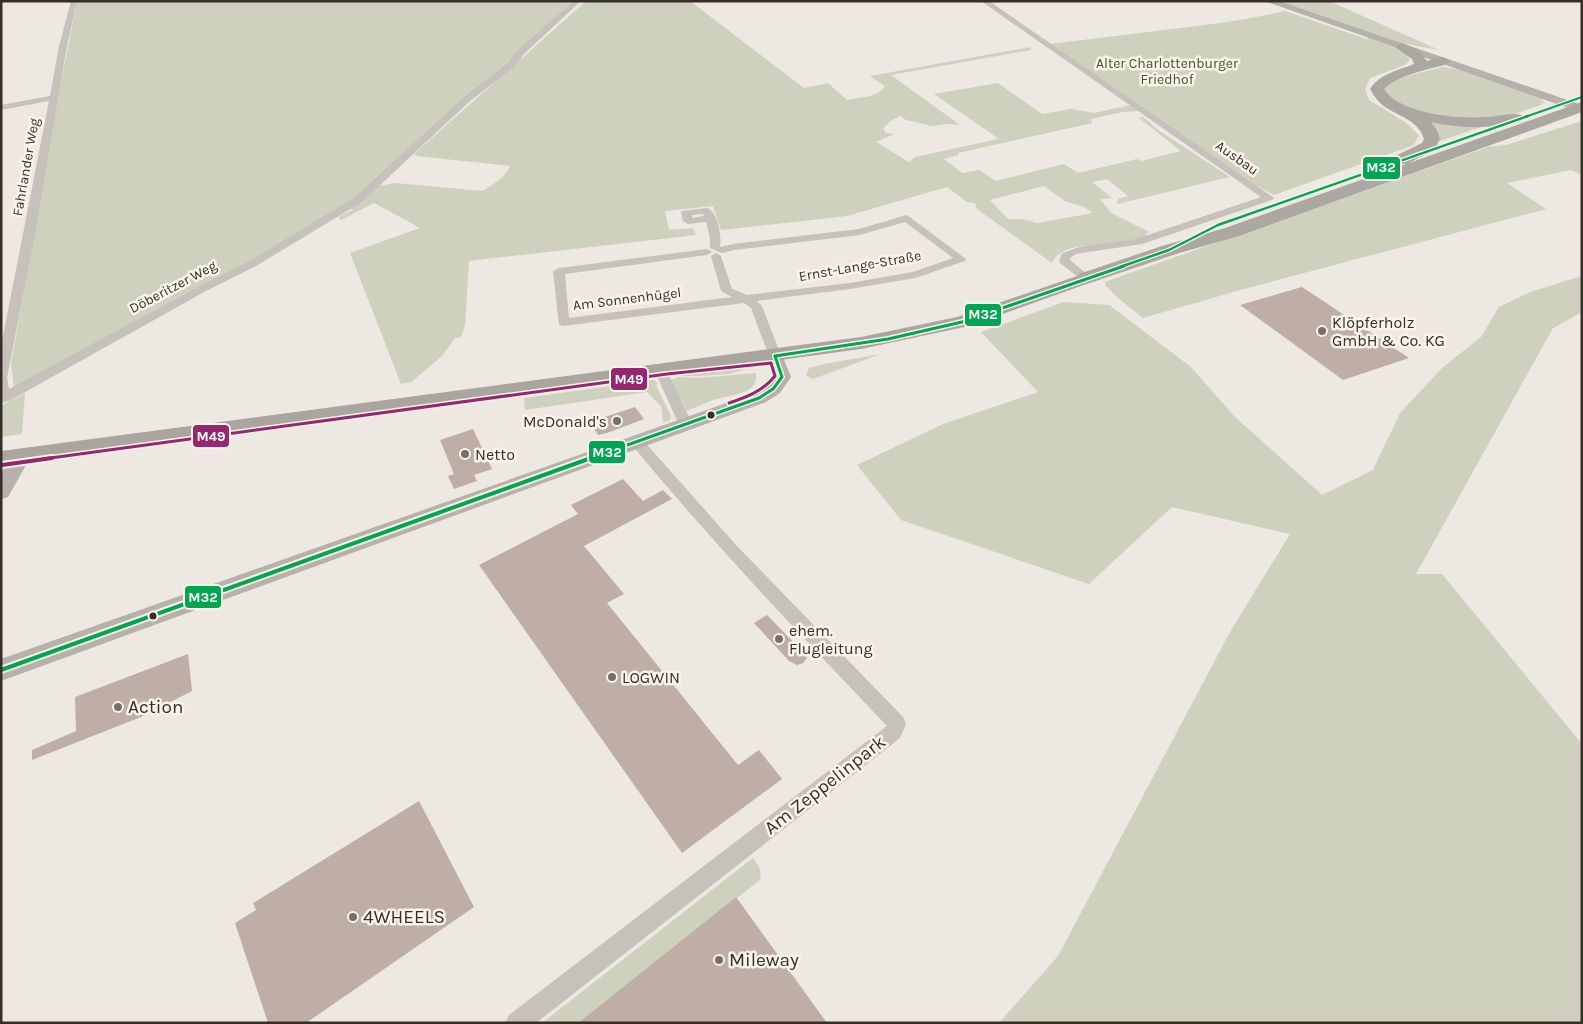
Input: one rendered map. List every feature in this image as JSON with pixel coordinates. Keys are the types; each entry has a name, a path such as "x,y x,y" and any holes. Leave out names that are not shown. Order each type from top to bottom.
{"highway":[{"path":"1402,48 1415,54 1420,60 1421,65 1415,70"},
{"path":"1395,162 1428,146 1432,139 1431,133 1425,125 1382,97 1377,89 1378,86 1388,79 1443,61"},
{"path":"1393,105 1430,118 1466,123 1497,122 1574,105"},
{"path":"1086,278 1168,250 1232,232 1574,105"},
{"path":"1168,250 1218,225 1535,114"}],"main road":[{"path":"1269,1 1402,48 1574,105"},
{"path":"1,492 11,458 660,369 775,356 888,339 945,326 1086,278"},
{"path":"1,670 760,398 773,389 782,377 775,356"}],"street":[{"name":"Fahrlander Weg","path":"3,398 1,378 30,234 63,46 74,1"},
{"name":"Döberitzer Weg","path":"3,398 252,264 358,200 466,100 511,64 521,52 578,1"},
{"name":"Ausbau","path":"984,1 1269,198 1138,242 1123,246 1081,250 1066,255 1064,262 1086,278"},
{"path":"1,108 54,98"},
{"name":"Ernst-Lange-Straße","path":"715,251 860,232 907,218 961,259 915,274 850,286 746,299"},
{"path":"710,219 716,239 715,251 727,291 746,299 756,306 775,356"},
{"name":"Am Sonnenhügel","path":"715,251 558,270 563,322 746,299"},
{"path":"660,369 686,425"},
{"name":"Am Zeppelinpark","path":"517,1023 893,732 897,724 780,602 661,472 637,442"}],"green space":[{"path":"77,1 575,1 509,65 352,202 251,264 14,387 11,364"},
{"path":"586,1 690,1 804,88 828,83 847,100 873,95 882,90 885,86 870,76 1031,47 1031,50 891,75 960,125 945,124 932,126 906,120 900,116 889,122 883,129 886,133 894,134 876,142 909,162 915,157 999,139 934,94 998,83 1042,114 1071,109 1094,113 1131,105 1139,111 1123,112 1091,119 1092,123 958,153 959,155 944,159 962,173 979,170 996,181 1064,164 1078,173 1137,159 1142,161 1181,151 1139,118 1143,117 1158,130 1230,177 1117,204 1118,199 1128,196 1107,179 1092,182 1112,198 1100,199 1111,213 1149,232 1139,239 1127,243 1083,246 1070,249 1059,254 1052,263 977,209 975,203 967,202 947,187 847,216 721,230 713,206 665,211 669,230 693,228 696,235 469,261 465,325 461,337 455,338 442,356 411,382 401,384 350,253 420,228 374,203 341,220 338,217 353,210 350,208 379,186 395,183 483,191 502,178 510,167 417,156 414,154","holes":["1044,186 1065,201 1084,207 1093,213 1037,223 1023,219 1008,219 990,200"]},
{"path":"1278,1 1329,1 1439,50 1401,43"},
{"name":"Alter Charlottenburger Friedhof","path":"1285,11 1366,39 1370,38 1387,44 1407,56 1410,60 1405,65 1370,78 1365,89 1369,100 1405,122 1419,135 1414,145 1274,195 1255,185 1050,44 1205,25"},
{"path":"1443,67 1463,70 1542,97 1541,100 1545,102 1501,119 1466,122 1401,107 1383,91 1383,86 1403,77"},
{"path":"1409,113 1484,126 1434,143"},
{"path":"1582,121 1582,175 1571,170 1507,183 1546,209 1244,289 1143,318 1105,285 1105,282 1113,279 1488,147 1506,145"},
{"path":"1582,276 1582,312 1553,328 1416,574 1442,574 1582,744 1582,1023 999,1023 1058,956 1230,632 1290,534 1172,507 1089,584 901,520 857,465 943,424 1038,392 981,332 1064,302 1109,305 1191,367 1234,416 1322,495 1373,470 1400,413 1442,368 1481,337 1499,307 1530,292"},
{"path":"881,354 813,379 806,376 809,368"},
{"path":"749,368 728,374 672,376 678,373"},
{"path":"756,373 756,380 749,389 737,395 713,400 687,411 670,380 679,377 698,378"},
{"path":"654,380 658,384 656,385 671,416 670,420 662,423 661,406 647,392 525,410 524,398"},
{"path":"25,393 22,434 1,437 1,406"},
{"path":"753,858 760,869 760,880 578,1023 542,1023"}],"building":[{"name":"Klöpferholz GmbH & Co. KG","path":"1302,287 1409,358 1343,380 1240,305"},
{"name":"McDonald's","path":"635,407 644,419 607,433 598,435 590,422"},
{"name":"Netto","path":"473,429 492,469 474,475 477,481 454,489 448,476 454,474 440,440"},
{"name":"LOGWIN","path":"623,479 643,501 663,490 672,499 584,546 624,594 607,603 738,765 759,750 782,779 682,853 479,565 578,514 571,505"},
{"name":"ehem. Flugleitung","path":"767,615 805,654 807,658 803,663 797,665 789,661 754,623"},
{"name":"Action","path":"188,654 192,691 141,717 32,760 32,750 76,731 75,697"},
{"name":"4WHEELS","path":"419,801 474,907 306,1023 268,1023 235,923 256,910 253,903"},
{"name":"Mileway","path":"736,897 827,1023 578,1023"}],"transit line":[{"name":"M32","path":"775,356 888,339 962,322 1169,250 1218,225 1582,97"},
{"name":"M32","path":"1,670 759,398 773,389 782,377 775,356"},
{"name":"M49","path":"2,465 667,374 771,363 775,376 771,382 761,390 729,403"}],"place":[{"name":"Klöpferholz GmbH & Co. KG","path":"1322,331"},
{"name":"McDonald's","path":"617,421"},
{"name":"Netto","path":"465,454"},
{"name":"ehem. Flugleitung","path":"779,639"},
{"name":"LOGWIN","path":"612,677"},
{"name":"Action","path":"118,707"},
{"name":"4WHEELS","path":"353,917"},
{"name":"Mileway","path":"719,960"}]}
